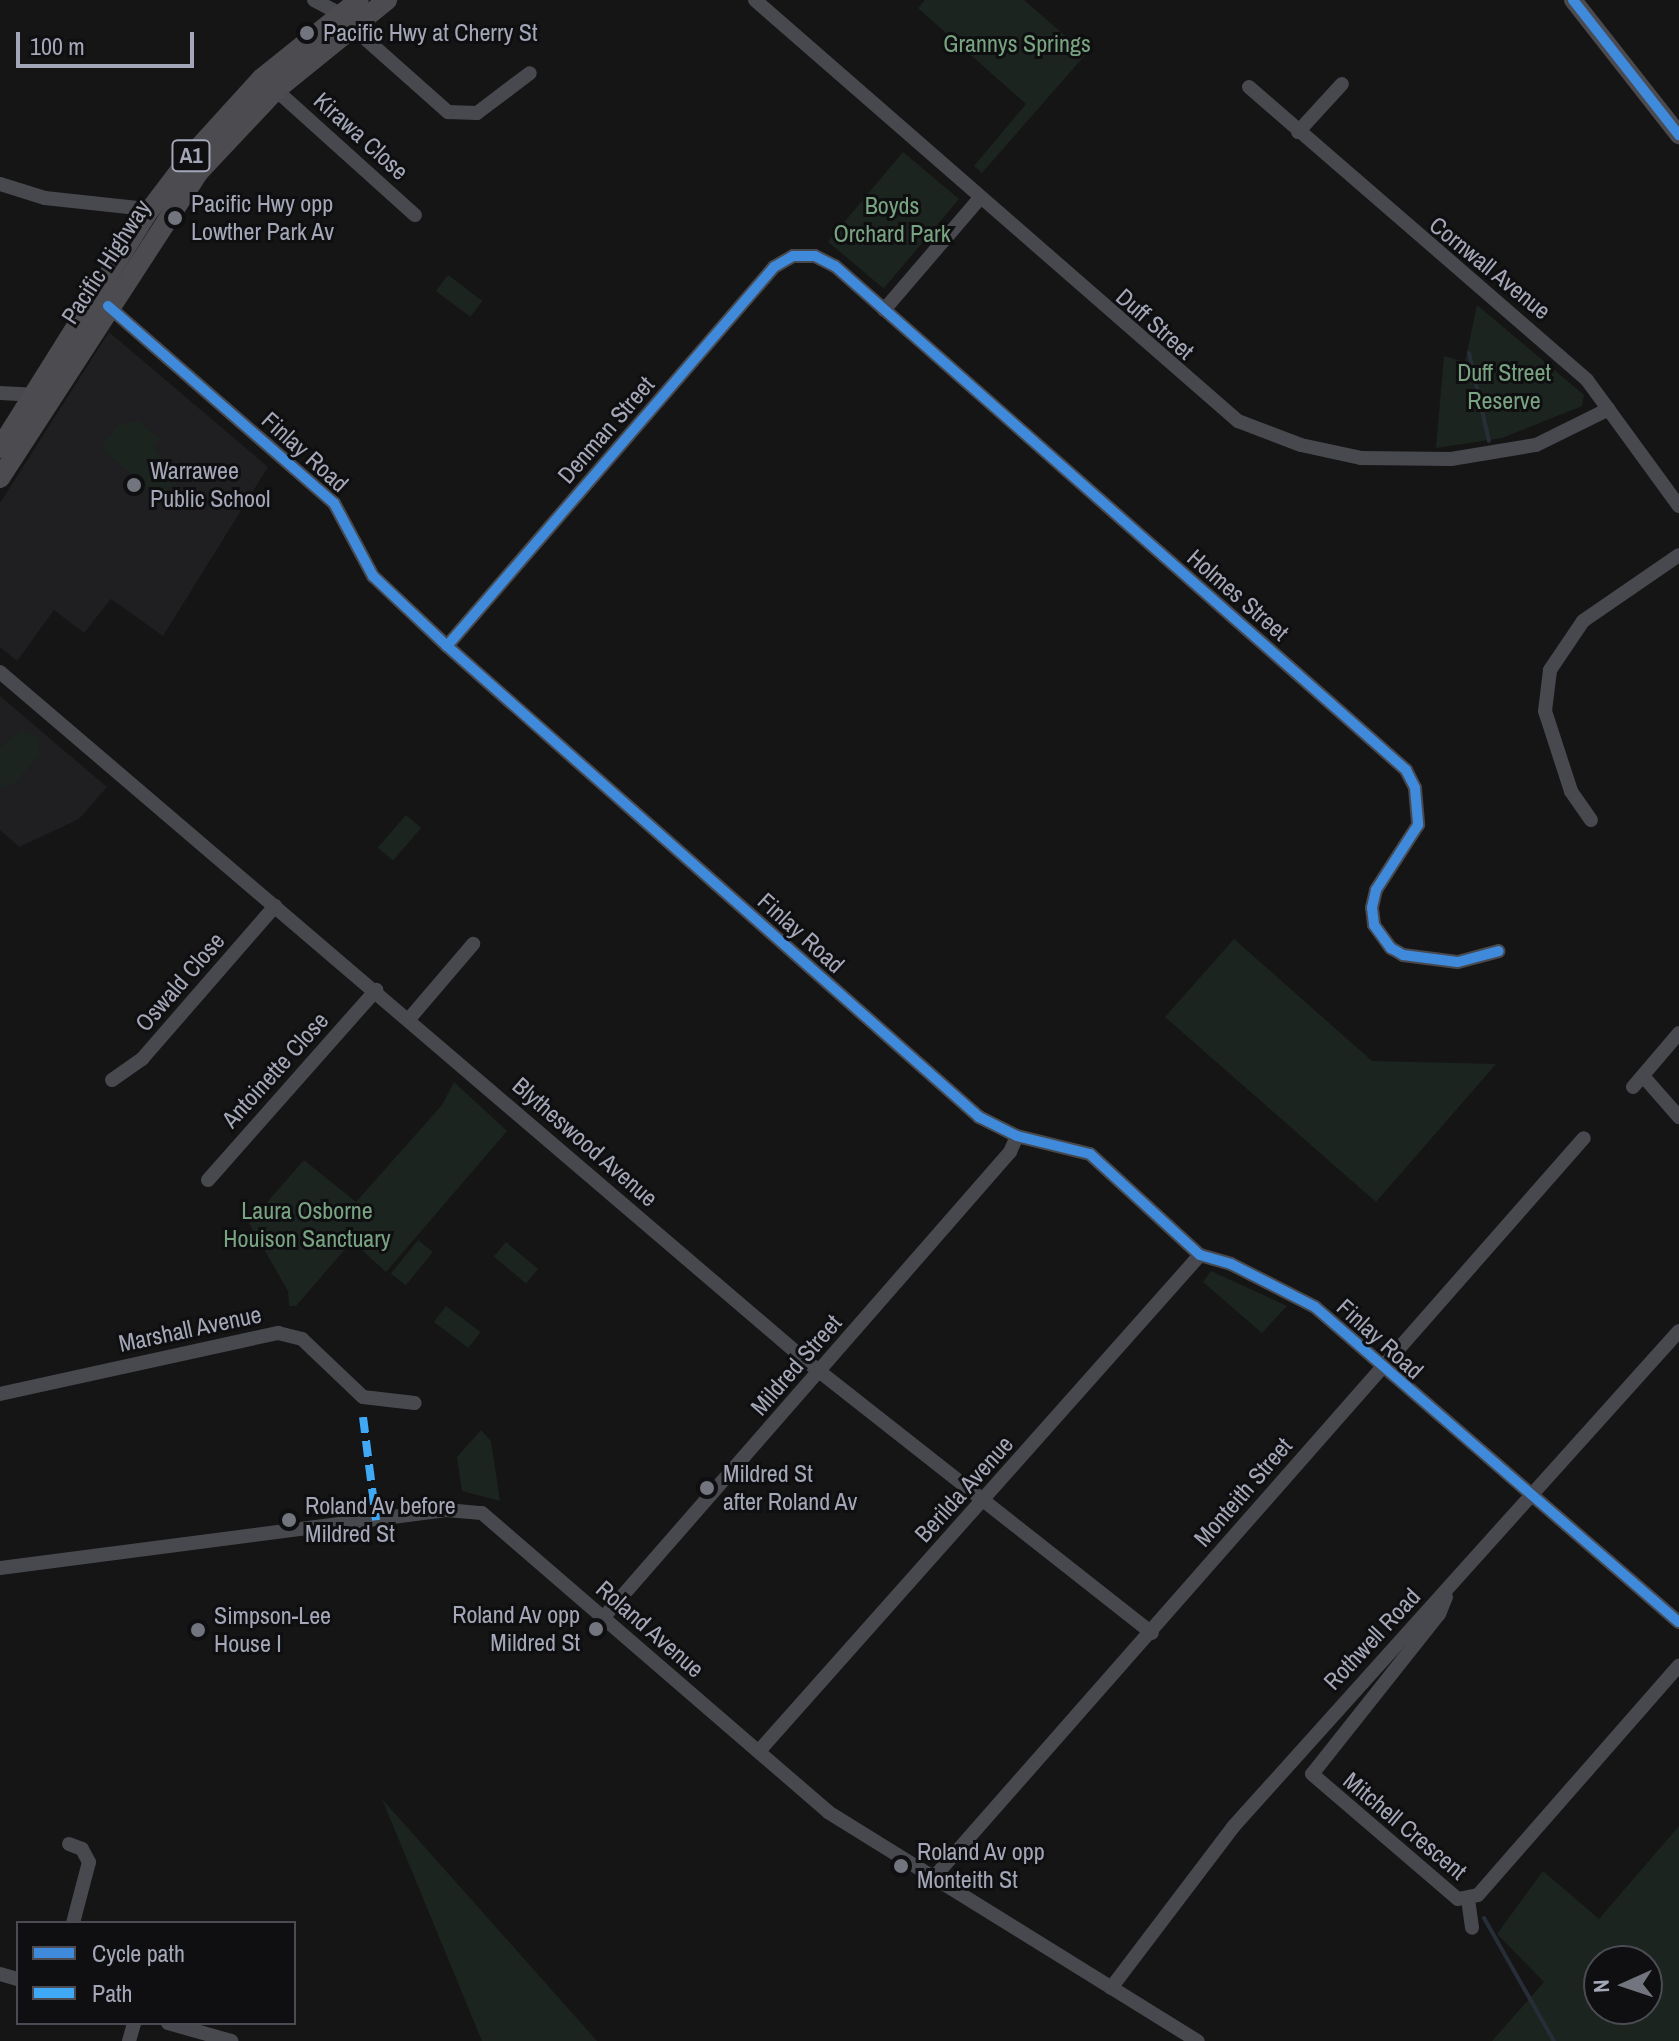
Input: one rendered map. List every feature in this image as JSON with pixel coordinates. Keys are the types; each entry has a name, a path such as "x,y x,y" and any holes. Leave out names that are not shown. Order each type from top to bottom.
{"highway":[{"name":"Pacific Highway","path":"0,478 108,306 198,173 344,22 359,0"},
{"name":"Pacific Highway","path":"0,448 146,215 191,156 262,78 344,22 387,0"}],"main road":[{"path":"1573,0 1679,135"}],"street":[{"path":"314,0 458,116 477,113 530,73"},
{"name":"Duff Street","path":"755,0 1218,408 1266,434 1361,458 1451,459 1536,445 1609,409"},
{"path":"1298,132 1342,84"},
{"name":"Cornwall Avenue","path":"1249,87 1442,259 1549,344 1609,409 1679,506"},
{"name":"Kirawa Close","path":"276,90 415,215"},
{"path":"0,184 45,198 137,208 146,215"},
{"path":"884,310 980,198"},
{"name":"Holmes Street","path":"804,254 835,266 1406,770 1415,788 1418,825 1376,890 1372,908 1374,925 1391,948 1403,955 1458,962 1499,951"},
{"name":"Denman Street","path":"447,646 774,267 804,254"},
{"name":"Finlay Road","path":"108,306 334,503 373,576 447,646 979,1117 1017,1136 1090,1154 1200,1255 1231,1264 1315,1307 1534,1498"},
{"path":"0,393 33,395"},
{"path":"1591,820 1571,791 1545,711 1550,670 1583,621 1679,555"},
{"name":"Blytheswood Avenue","path":"0,672 820,1372 982,1504 1152,1633"},
{"name":"Oswald Close","path":"112,1080 142,1059 275,906"},
{"path":"409,1019 473,944"},
{"name":"Antoinette Close","path":"208,1180 376,990"},
{"path":"1679,1033 1638,1082 1679,1117"},
{"name":"Mildred Street","path":"603,1618 1010,1152 1017,1136"},
{"name":"Monteith Street","path":"936,1875 1152,1633 1380,1366 1584,1138"},
{"name":"Berilda Avenue","path":"759,1751 982,1504 1200,1255"},
{"name":"Rothwell Road","path":"1111,1988 1233,1827 1534,1498 1679,1331"},
{"name":"Marshall Avenue","path":"0,1394 278,1333 302,1339 363,1397 415,1403"},
{"path":"1534,1498 1679,1622"},
{"name":"Roland Avenue","path":"0,1568 473,1511 497,1521 603,1618 828,1812 936,1875 1198,2041"},
{"name":"Mitchell Crescent","path":"1449,1589 1439,1614 1312,1774 1449,1896 1468,1899 1478,1895 1679,1665"},
{"path":"69,1844 82,1849 89,1862 74,1921"},
{"name":"Mitchell Crescent","path":"1468,1899 1472,1928"},
{"path":"175,2025 231,2041"}],"shaded area":[{"name":"Warrawee Public School","path":"109,332 268,467 163,636 111,599 84,633 54,610 17,661 0,647 0,503"},
{"path":"0,696 107,787 79,819 19,847 0,830"}],"green space":[{"name":"Grannys Springs","path":"925,0 1024,0 1086,54 982,173 974,166 1026,104 918,8"},
{"name":"Boyds Orchard Park","path":"903,152 959,199 884,289 828,242"},
{"path":"448,275 482,301 470,317 436,291"},
{"name":"Duff Street Reserve","path":"1477,305 1584,395 1582,406 1502,438 1436,448 1444,356 1465,362"},
{"path":"139,421 160,439 154,445 157,453 180,475 174,486 156,497 101,447 119,424"},
{"path":"21,730 39,738 39,756 15,783 0,787 0,748"},
{"path":"406,815 421,828 393,861 378,847"},
{"path":"1234,939 1372,1061 1496,1064 1376,1202 1165,1017"},
{"name":"Laura Osborne Houison Sanctuary","path":"454,1082 507,1131 386,1272 352,1241 296,1306 289,1306 288,1291 249,1223 304,1160 356,1202 442,1105"},
{"path":"418,1240 433,1252 406,1285 391,1273"},
{"path":"506,1242 538,1269 526,1284 494,1257"},
{"path":"1211,1271 1287,1306 1262,1333 1203,1282"},
{"path":"446,1306 480,1332 468,1348 434,1322"},
{"path":"481,1430 491,1441 500,1501 462,1491 457,1457"},
{"path":"382,1799 597,2041 482,2041"},
{"path":"1679,1826 1679,2041 1492,2041 1544,1982 1497,1934 1543,1871 1599,1919"}],"waterway":[{"path":"1469,353 1489,441"},
{"path":"1484,1918 1554,2041"}],"marked path":[{"path":"363,1417 376,1520"}],"cycle path":[{"path":"1573,0 1679,135"},
{"path":"447,646 774,267 793,256 815,256 835,266 1406,770 1415,788 1418,825 1376,890 1372,908 1374,925 1391,948 1403,955 1458,962 1499,951"},
{"path":"108,306 334,503 373,576 447,646 979,1117 1017,1136 1090,1154 1200,1255 1231,1264 1315,1307 1679,1622"}],"place":[{"name":"Pacific Hwy at Cherry St","path":"307,33"},
{"name":"Pacific Hwy opp Lowther Park Av","path":"175,218"},
{"name":"Warrawee Public School","path":"134,485"},
{"name":"Mildred St after Roland Av","path":"707,1488"},
{"name":"Roland Av before Mildred St","path":"289,1520"},
{"name":"Roland Av opp Mildred St","path":"596,1629"},
{"name":"Simpson-Lee House I","path":"198,1630"},
{"name":"Roland Av opp Monteith St","path":"901,1866"}]}
